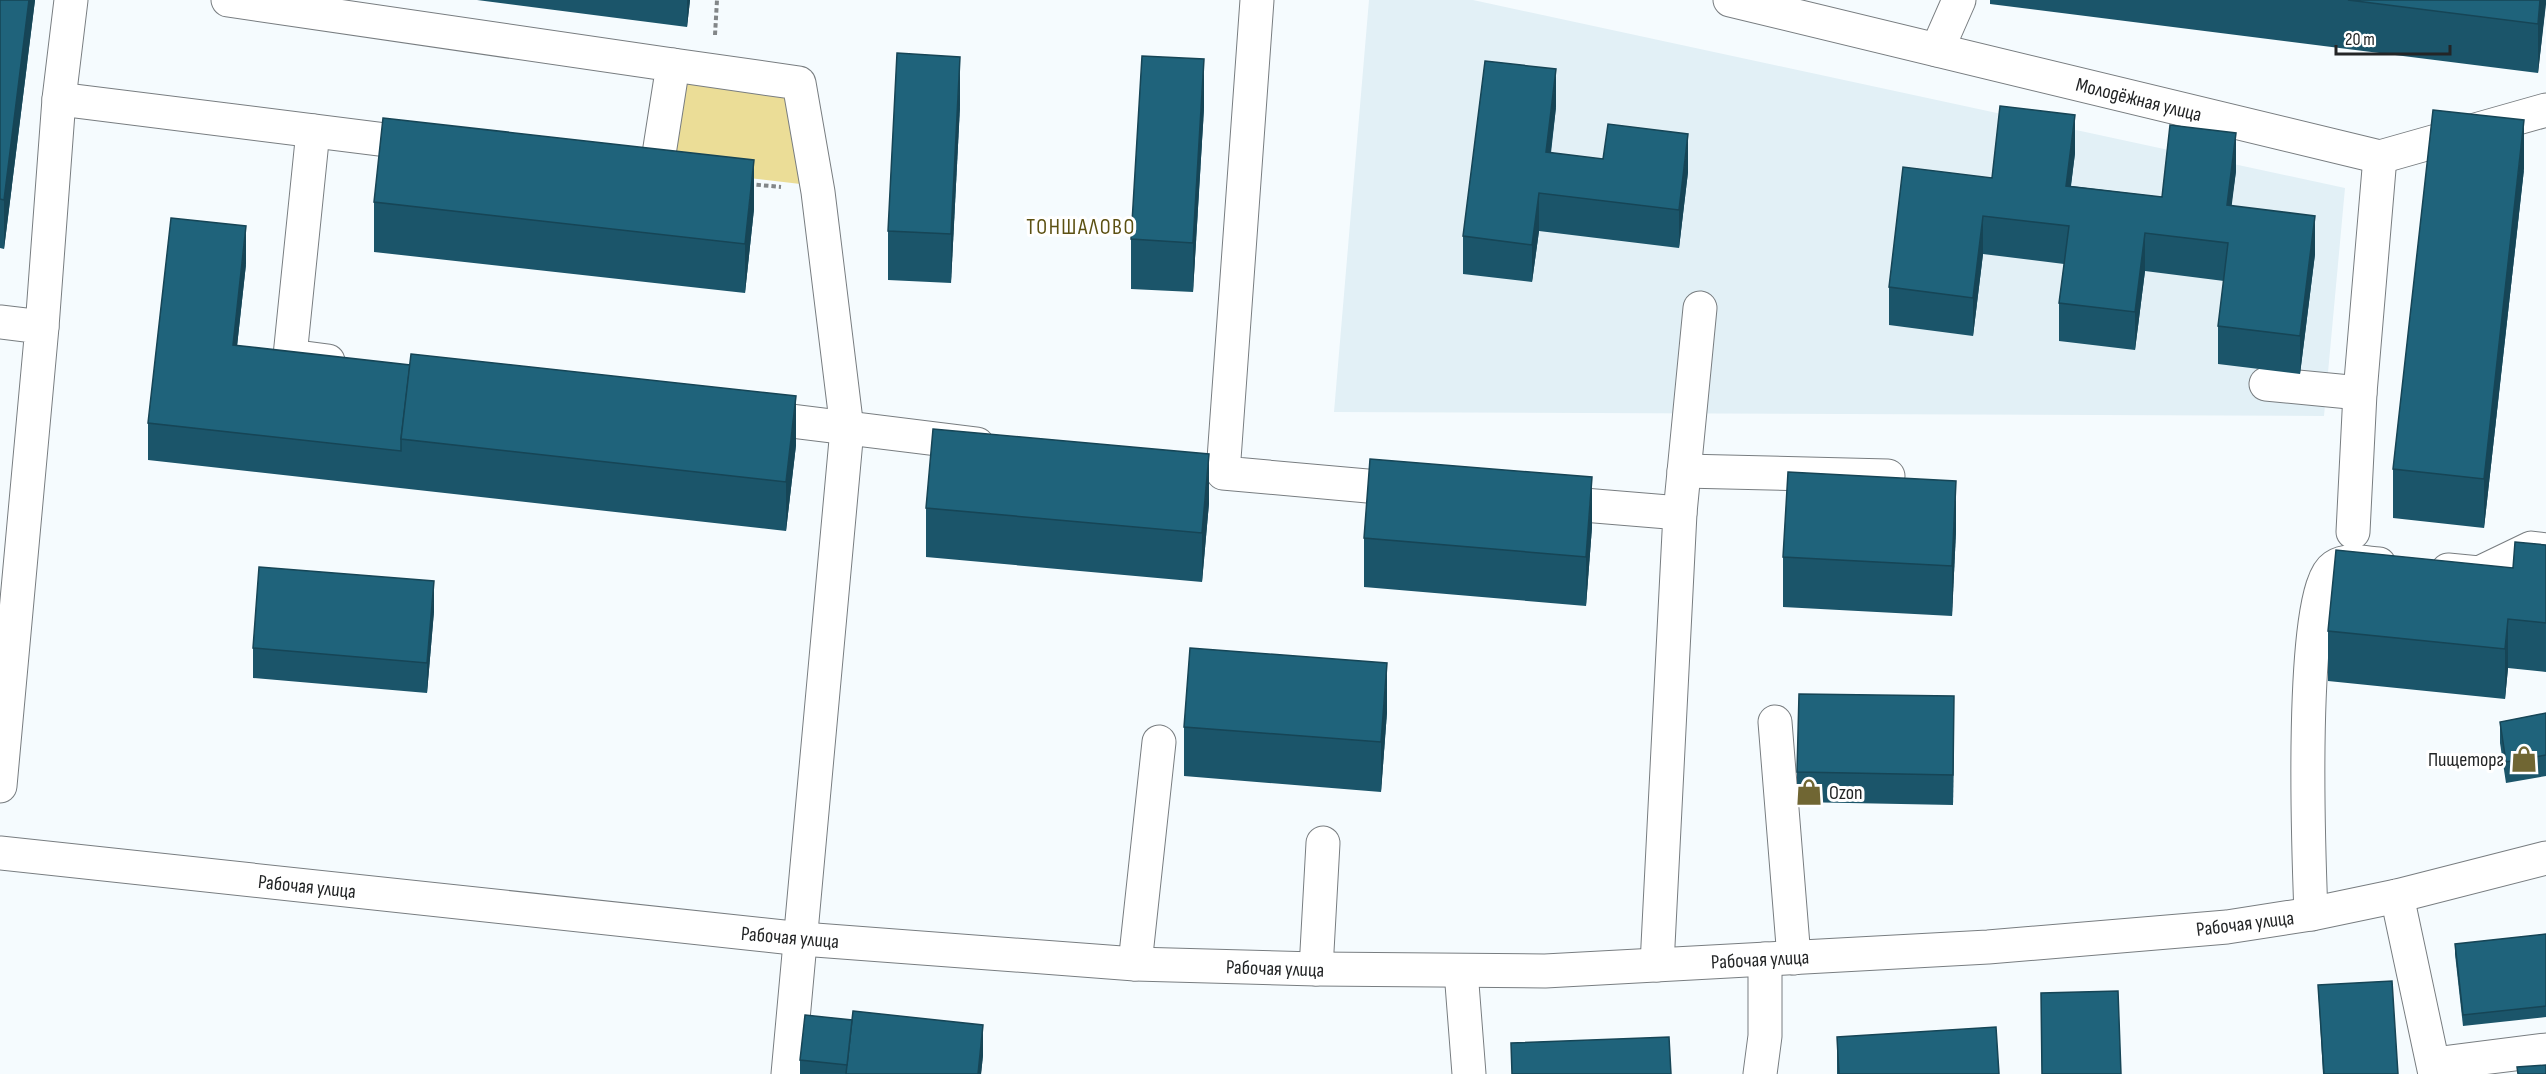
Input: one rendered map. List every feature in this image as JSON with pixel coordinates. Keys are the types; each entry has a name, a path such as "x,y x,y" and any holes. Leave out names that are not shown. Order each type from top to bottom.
{"street":[{"path":"0,786 42,327 58,99 71,0"},
{"path":"228,0 800,83 818,192 847,429 788,1074"},
{"path":"1223,473 1257,0"},
{"name":"Молодёжная улица","path":"1730,0 2380,158 2546,110"},
{"path":"1937,50 1959,0"},
{"path":"609,167 656,173 673,65"},
{"path":"58,99 455,148"},
{"path":"313,131 290,356 361,366"},
{"path":"2353,532 2360,393 2380,158"},
{"path":"1657,965 1680,513 1700,308"},
{"path":"0,322 42,327"},
{"path":"2266,384 2360,393"},
{"path":"716,412 1011,448"},
{"path":"1188,469 1445,492"},
{"path":"1684,471 1888,476"},
{"path":"1516,499 1680,513"},
{"path":"2312,914 2306,826 2308,732 2316,614 2321,585 2333,567 2348,561 2479,573 2531,548 2546,550"},
{"path":"1760,1074 1779,958 1775,722"},
{"path":"1135,964 1159,742"},
{"path":"1316,969 1323,843"},
{"name":"Рабочая улица","path":"0,853 802,939 1135,964 1316,969 1545,971 2024,944 2227,927 2312,914 2397,896 2546,858"},
{"path":"2397,896 2434,1069 2546,1050"},
{"path":"1461,970 1469,1074"}],"path":[{"path":"737,182 818,192"}],"shaded area":[{"path":"1369,0 1473,0 2345,188 2324,416 1334,412"},
{"path":"678,71 796,89 809,185 664,168"}],"building":[{"path":"0,0 29,0 4,200 0,199"},
{"path":"2348,0 2540,0 2538,24"},
{"path":"897,53 960,57 951,234 888,231"},
{"path":"1142,56 1204,59 1193,243 1131,239"},
{"path":"1485,61 1556,69 1546,152 1603,159 1608,124 1688,134 1679,210 1539,193 1532,245 1463,236"},
{"path":"2000,106 2075,115 2066,186 2162,197 2170,125 2236,133 2227,205 2315,216 2300,336 2218,326 2228,243 2145,233 2135,312 2059,303 2069,226 1983,216 1973,298 1889,287 1903,167 1992,178"},
{"path":"2433,110 2524,120 2484,479 2393,469"},
{"path":"383,118 754,160 745,244 374,202"},
{"path":"171,218 246,226 233,345 410,365 401,451 148,423"},
{"path":"411,354 796,396 786,482 401,439"},
{"path":"933,429 1209,454 1202,533 926,508"},
{"path":"1370,459 1592,477 1586,557 1364,538"},
{"path":"1788,472 1956,481 1952,566 1783,557"},
{"path":"2515,542 2546,545 2546,623 2508,619 2505,649 2328,631 2336,550 2513,568"},
{"path":"259,567 434,581 427,663 253,648"},
{"path":"1190,648 1387,663 1381,742 1184,727"},
{"path":"1799,694 1954,696 1953,775 1797,772"},
{"path":"2546,713 2546,755 2506,762 2500,722"},
{"path":"2546,934 2546,1006 2463,1015 2455,944"},
{"path":"2392,981 2398,1074 2324,1074 2318,985"},
{"path":"2118,991 2121,1074 2042,1074 2041,993"},
{"path":"853,1011 983,1025 978,1074 846,1074"},
{"path":"805,1015 852,1020 847,1065 800,1060"},
{"path":"1996,1027 1999,1074 1839,1074 1837,1037"},
{"path":"1669,1037 1671,1074 1512,1074 1511,1043"},
{"path":"2546,1065 2546,1074 2518,1074 2517,1067"}],"place":[{"name":"Пищеторг","path":"2524,759"},
{"name":"Ozon","path":"1809,792"}],"district":[{"name":"ТОНШАЛОВО","path":"1081,226"}]}
